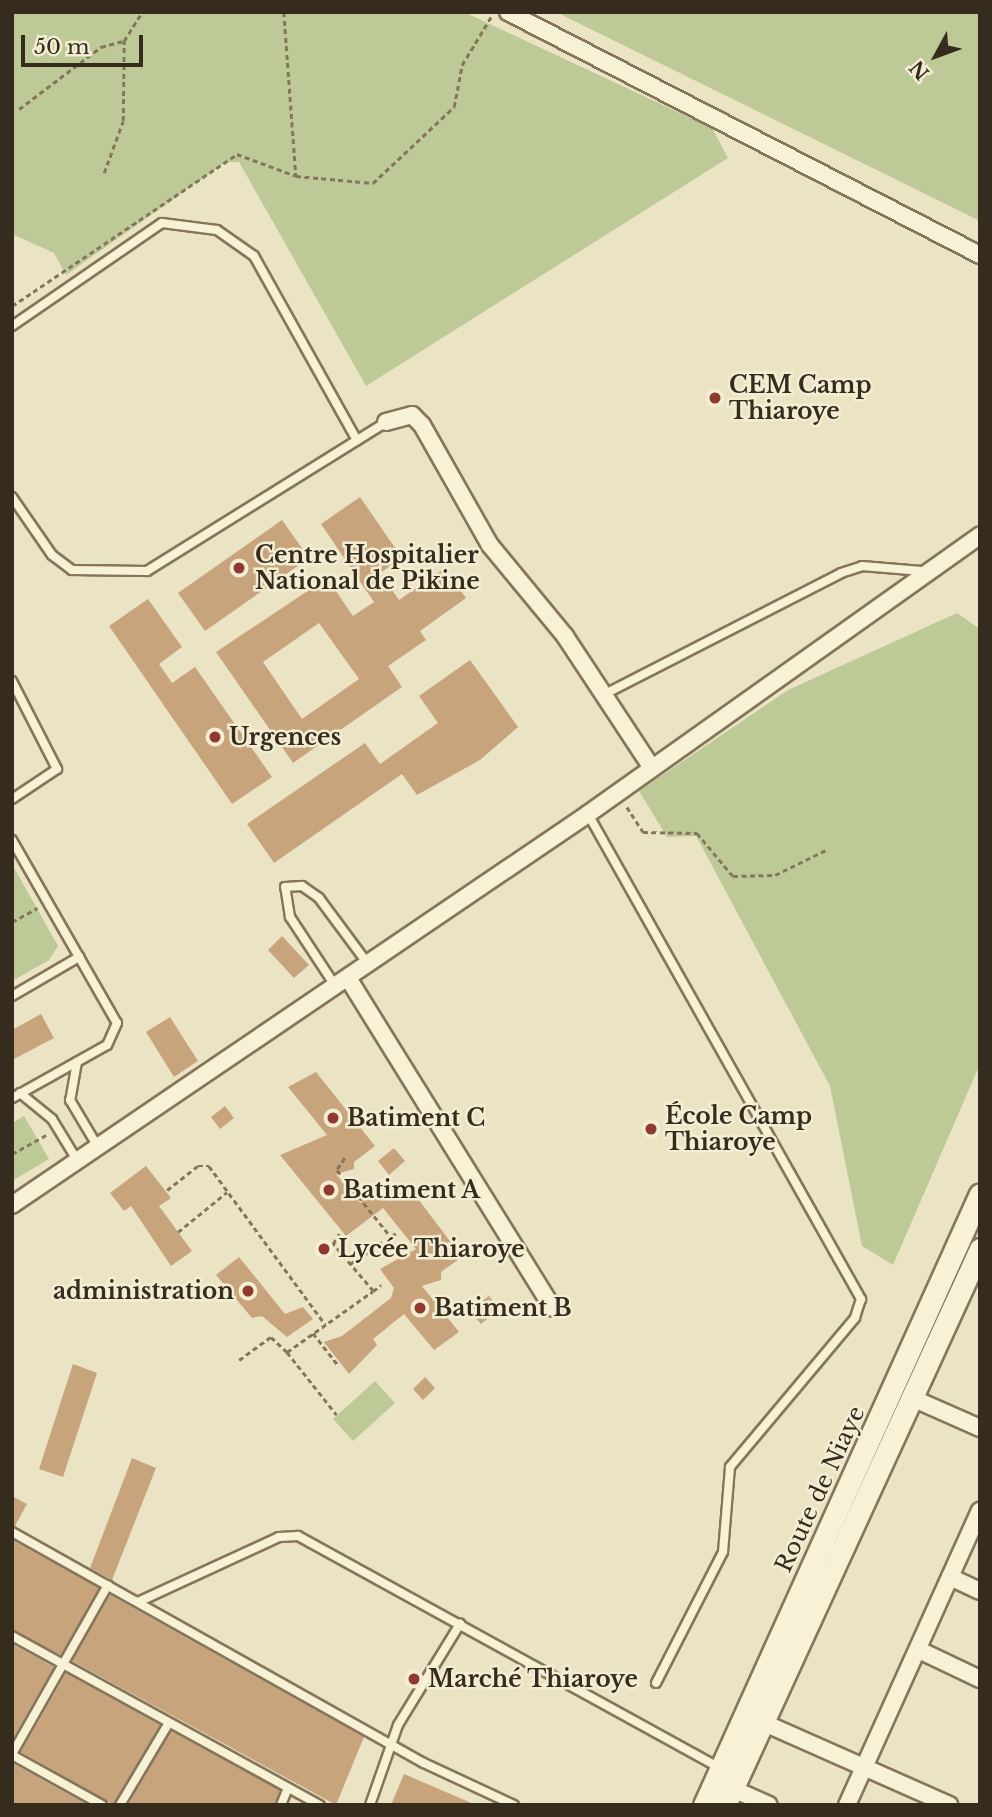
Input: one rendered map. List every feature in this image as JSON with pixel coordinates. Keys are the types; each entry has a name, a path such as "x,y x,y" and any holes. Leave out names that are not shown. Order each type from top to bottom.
{"main road":[{"name":"Route de Niaye","path":"704,1805 729,1785 763,1698 980,1194"},
{"name":"Route de Niaye","path":"763,1698 912,1398 980,1249"}],"street":[{"path":"508,12 980,255"},
{"path":"386,422 412,415 422,425 490,545 565,636 652,768"},
{"path":"12,1205 588,814 922,571 980,535"},
{"path":"342,983 553,1308"},
{"path":"912,1398 980,1428"},
{"path":"847,1805 980,1511"},
{"path":"950,1577 980,1591"},
{"path":"919,1650 980,1679"},
{"path":"751,1732 863,1769 949,1805"},
{"path":"729,1785 769,1805"}],"lane":[{"path":"12,326 162,223 216,230 254,256 357,440"},
{"path":"12,497 52,555 72,570 147,571 386,422"},
{"path":"603,696 841,573 862,566 922,571"},
{"path":"12,681 57,769 12,799"},
{"path":"588,814 861,1299 855,1318 730,1468 723,1487 729,1530 723,1552 656,1683"},
{"path":"12,840 117,1023 107,1045 16,1095 58,1128 78,1160"},
{"path":"342,983 290,917 285,887 302,886 319,898 369,964"},
{"path":"12,996 79,957"},
{"path":"77,1062 70,1100 98,1147"},
{"path":"12,1532 392,1744 514,1805"},
{"path":"138,1602 292,1534 460,1624 729,1785"},
{"path":"102,1805 12,1754 108,1585"},
{"path":"370,1805 392,1744 460,1624"},
{"path":"12,1636 287,1790 320,1805"},
{"path":"120,1805 168,1724"},
{"path":"281,1805 287,1790"}],"path":[{"path":"104,173 123,121 124,41 142,12"},
{"path":"284,12 296,176"},
{"path":"12,306 223,159 244,155 296,176 363,186 381,177 454,107 462,65 494,12"},
{"path":"19,109 101,47 124,41"},
{"path":"619,792 643,832 697,833 733,876 775,875 828,849"},
{"path":"12,922 48,902"},
{"path":"12,1154 58,1128"},
{"path":"345,1158 337,1170 391,1237"},
{"path":"167,1190 205,1164 325,1324"},
{"path":"178,1232 227,1192"},
{"path":"350,1264 396,1233"},
{"path":"339,1234 332,1242 373,1291"},
{"path":"287,1352 381,1285"},
{"path":"313,1334 338,1365"},
{"path":"239,1360 271,1337 287,1352 337,1415"}],"green space":[{"path":"12,12 464,12 712,128 728,158 366,386 239,162 226,162 66,275 54,253 12,234"},
{"path":"556,12 980,12 980,221"},
{"path":"957,613 980,629 980,1064 893,1265 862,1246 830,1086 696,836 667,837 639,791 788,690"},
{"path":"12,864 58,946 49,960 12,981"},
{"path":"24,1116 49,1159 12,1181 12,1123"},
{"path":"375,1381 395,1403 353,1441 333,1419"}],"building":[{"path":"360,497 402,558 380,573 399,600 445,568 466,598 420,631 426,640 388,666 402,687 293,763 216,652 327,578 353,616 374,602 321,524","holes":["319,623 359,679 302,719 263,662"]},
{"path":"282,520 309,558 205,631 178,593"},
{"name":"Urgences","path":"148,599 182,647 159,664 172,683 195,667 272,777 232,804 109,626"},
{"path":"470,660 518,727 480,760 417,795 402,774 274,863 247,824 365,743 380,764 438,723 419,696"},
{"path":"282,936 309,965 294,978 268,950"},
{"path":"41,1014 54,1038 12,1060 12,1030"},
{"path":"170,1017 198,1061 174,1077 146,1032"},
{"path":"316,1072 375,1146 354,1162 354,1169 336,1174 360,1203 371,1194 412,1191 462,1257 441,1272 441,1280 422,1286 459,1332 434,1350 404,1314 373,1339 377,1345 349,1374 324,1342 342,1336 391,1298 394,1288 380,1269 416,1249 383,1208 346,1236 280,1155 327,1135 288,1087"},
{"path":"225,1106 234,1118 220,1129 211,1117"},
{"path":"394,1148 405,1161 389,1175 378,1161"},
{"path":"146,1166 171,1198 159,1206 192,1251 171,1266 131,1206 124,1211 110,1193"},
{"name":"administration","path":"239,1257 285,1314 303,1307 313,1319 287,1337 262,1316 252,1318 216,1275"},
{"path":"489,1296 499,1309 481,1324 470,1311"},
{"path":"73,1364 97,1373 63,1477 39,1469"},
{"path":"425,1377 435,1388 423,1400 413,1389"},
{"path":"132,1458 156,1468 112,1580 90,1568"},
{"path":"12,1496 27,1504 15,1526 12,1526"},
{"path":"12,1540 99,1588 61,1655 12,1630"},
{"path":"110,1595 364,1737 336,1805 72,1661"},
{"path":"12,1644 54,1667 12,1740"},
{"path":"66,1673 160,1725 114,1805 21,1752"},
{"path":"171,1731 280,1790 275,1805 128,1805"},
{"path":"12,1763 88,1805 12,1805"},
{"path":"404,1774 476,1805 391,1805"}],"place":[{"name":"CEM Camp Thiaroye","path":"715,398"},
{"name":"Centre Hospitalier National de Pikine","path":"239,568"},
{"name":"Urgences","path":"215,737"},
{"name":"Batiment C","path":"333,1118"},
{"name":"École Camp Thiaroye","path":"651,1129"},
{"name":"Batiment A","path":"329,1190"},
{"name":"Lycée Thiaroye","path":"324,1249"},
{"name":"administration","path":"248,1291"},
{"name":"Batiment B","path":"420,1308"},
{"name":"Marché Thiaroye","path":"414,1679"}]}
